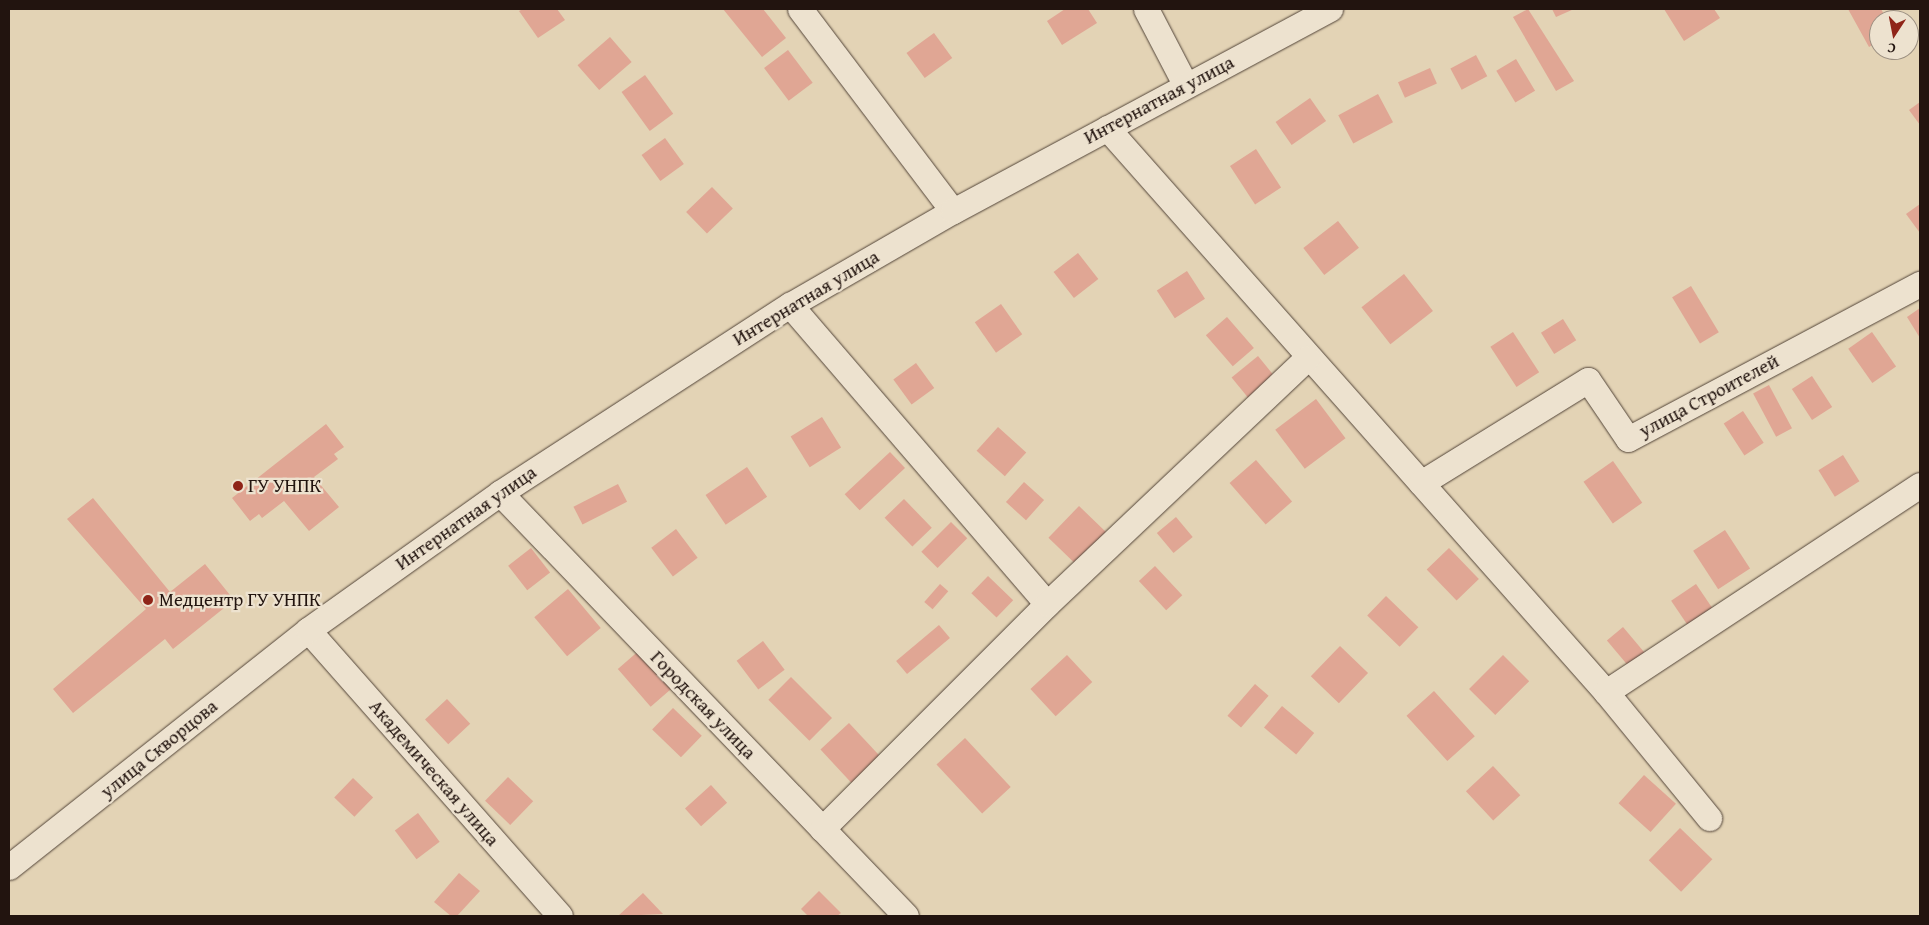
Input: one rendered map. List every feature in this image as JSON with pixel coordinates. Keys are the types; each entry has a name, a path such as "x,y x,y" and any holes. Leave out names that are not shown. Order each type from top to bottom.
{"street":[{"path":"800,9 953,211"},
{"path":"1146,9 1184,84"},
{"name":"Интернатная улица","path":"308,630 500,493 790,305 953,211 1184,84 1330,9"},
{"path":"1107,128 1307,358 1421,483 1606,692 1709,818"},
{"name":"улица Строителей","path":"1421,483 1588,380 1628,440 1920,284"},
{"path":"790,305 1047,604"},
{"path":"822,829 1047,604 1307,358"},
{"path":"1606,692 1920,485"},
{"name":"Городская улица","path":"500,493 906,916"},
{"name":"улица Скворцова","path":"9,867 308,630"},
{"name":"Академическая улица","path":"308,630 560,916"}],"building":[{"path":"523,9 557,9 565,20 538,38 519,11"},
{"path":"723,9 763,9 786,38 762,57"},
{"path":"1065,9 1088,9 1097,23 1062,45 1047,21"},
{"path":"1528,9 1574,81 1556,91 1513,17"},
{"path":"1552,9 1574,9 1556,17"},
{"path":"1664,9 1714,9 1720,18 1684,41"},
{"path":"1848,9 1881,9 1869,10 1869,47"},
{"path":"934,33 952,58 925,78 906,53"},
{"path":"610,37 632,62 599,90 578,65"},
{"path":"788,50 813,83 789,101 764,68"},
{"path":"1476,55 1487,76 1462,90 1450,69"},
{"path":"1516,59 1535,91 1515,103 1496,71"},
{"path":"1430,68 1437,84 1405,98 1398,82"},
{"path":"645,75 673,114 650,131 622,92"},
{"path":"1378,94 1393,122 1353,143 1338,115"},
{"path":"1310,98 1326,121 1292,145 1276,122"},
{"path":"1920,102 1920,125 1909,110"},
{"path":"665,138 684,164 660,181 642,155"},
{"path":"1256,149 1281,188 1255,204 1230,166"},
{"path":"712,187 733,209 707,234 686,212"},
{"path":"1920,204 1920,233 1906,214"},
{"path":"1338,221 1359,248 1324,275 1303,248"},
{"path":"1078,253 1098,279 1074,298 1054,272"},
{"path":"1187,271 1205,299 1175,318 1157,291"},
{"path":"1404,274 1433,311 1390,344 1361,307"},
{"path":"1691,286 1719,332 1700,344 1672,297"},
{"path":"1001,304 1022,334 996,353 975,322"},
{"path":"1920,308 1920,338 1907,317"},
{"path":"1227,317 1254,348 1233,366 1206,335"},
{"path":"1563,319 1576,340 1554,354 1541,333"},
{"path":"1513,332 1539,372 1516,387 1490,347"},
{"path":"1872,332 1896,366 1872,383 1848,349"},
{"path":"1258,356 1274,376 1248,398 1232,377"},
{"path":"916,363 934,388 912,405 893,379"},
{"path":"1812,376 1832,407 1812,420 1792,389"},
{"path":"1769,385 1792,428 1776,437 1753,393"},
{"path":"1316,399 1345,438 1305,469 1275,430"},
{"path":"1743,411 1764,443 1744,455 1724,424"},
{"path":"822,417 841,448 810,467 791,437"},
{"path":"326,424 344,447 334,454 338,459 314,477 339,507 309,531 284,501 262,518 259,514 250,521 232,498"},
{"path":"998,427 1026,452 1005,476 977,451"},
{"path":"890,452 905,468 860,510 845,494"},
{"path":"1843,455 1859,481 1835,497 1818,470"},
{"path":"1256,460 1292,502 1266,524 1230,483"},
{"path":"1613,461 1642,503 1613,523 1584,482"},
{"path":"747,467 767,497 726,525 706,495"},
{"path":"1024,482 1044,500 1026,520 1006,502"},
{"path":"618,484 627,502 583,525 573,507"},
{"name":"Медцентр ГУ УНПК","path":"93,498 170,592 205,564 234,600 173,649 165,639 73,713 53,689 146,609 67,519"},
{"path":"904,499 932,528 912,547 885,518"},
{"path":"1079,506 1108,534 1077,565 1048,538"},
{"path":"1176,517 1193,537 1174,553 1157,533"},
{"path":"951,522 967,538 938,568 921,552"},
{"path":"676,529 698,558 673,576 651,548"},
{"path":"1725,530 1750,569 1718,589 1693,551"},
{"path":"531,548 550,572 527,590 508,566"},
{"path":"1449,548 1479,579 1457,600 1427,570"},
{"path":"1155,566 1182,595 1166,610 1139,581"},
{"path":"988,576 1013,600 997,618 971,593"},
{"path":"940,584 948,591 933,609 924,602"},
{"path":"1696,584 1716,614 1691,631 1671,601"},
{"path":"568,589 601,628 567,656 534,617"},
{"path":"1386,596 1418,627 1400,647 1367,615"},
{"path":"939,625 950,638 907,674 896,661"},
{"path":"1623,627 1645,654 1629,667 1607,640"},
{"path":"763,641 785,670 758,690 737,661"},
{"path":"1340,646 1368,673 1339,703 1311,676"},
{"path":"642,648 675,686 651,707 618,669"},
{"path":"1067,655 1092,682 1056,716 1030,689"},
{"path":"1503,655 1529,681 1495,715 1469,689"},
{"path":"791,677 832,718 809,741 768,700"},
{"path":"1255,684 1269,696 1241,728 1227,716"},
{"path":"1434,691 1475,736 1447,761 1407,716"},
{"path":"447,699 470,724 448,744 425,719"},
{"path":"1282,706 1314,733 1296,754 1264,727"},
{"path":"673,708 702,736 681,757 652,730"},
{"path":"849,723 884,760 855,787 820,750"},
{"path":"965,738 1011,787 982,814 936,765"},
{"path":"1493,766 1520,795 1493,820 1466,791"},
{"path":"1644,775 1676,804 1651,832 1619,803"},
{"path":"508,777 533,801 510,825 485,801"},
{"path":"353,778 373,797 354,817 334,797"},
{"path":"711,785 727,803 701,826 685,808"},
{"path":"418,813 440,842 417,859 395,830"},
{"path":"1680,828 1712,859 1681,892 1649,860"},
{"path":"459,873 480,891 457,916 451,916 434,902"},
{"path":"819,891 841,913 837,916 808,916 801,909"},
{"path":"643,893 663,914 618,916"}],"place":[{"name":"ГУ УНПК","path":"238,486"},
{"name":"Медцентр ГУ УНПК","path":"148,600"}]}
